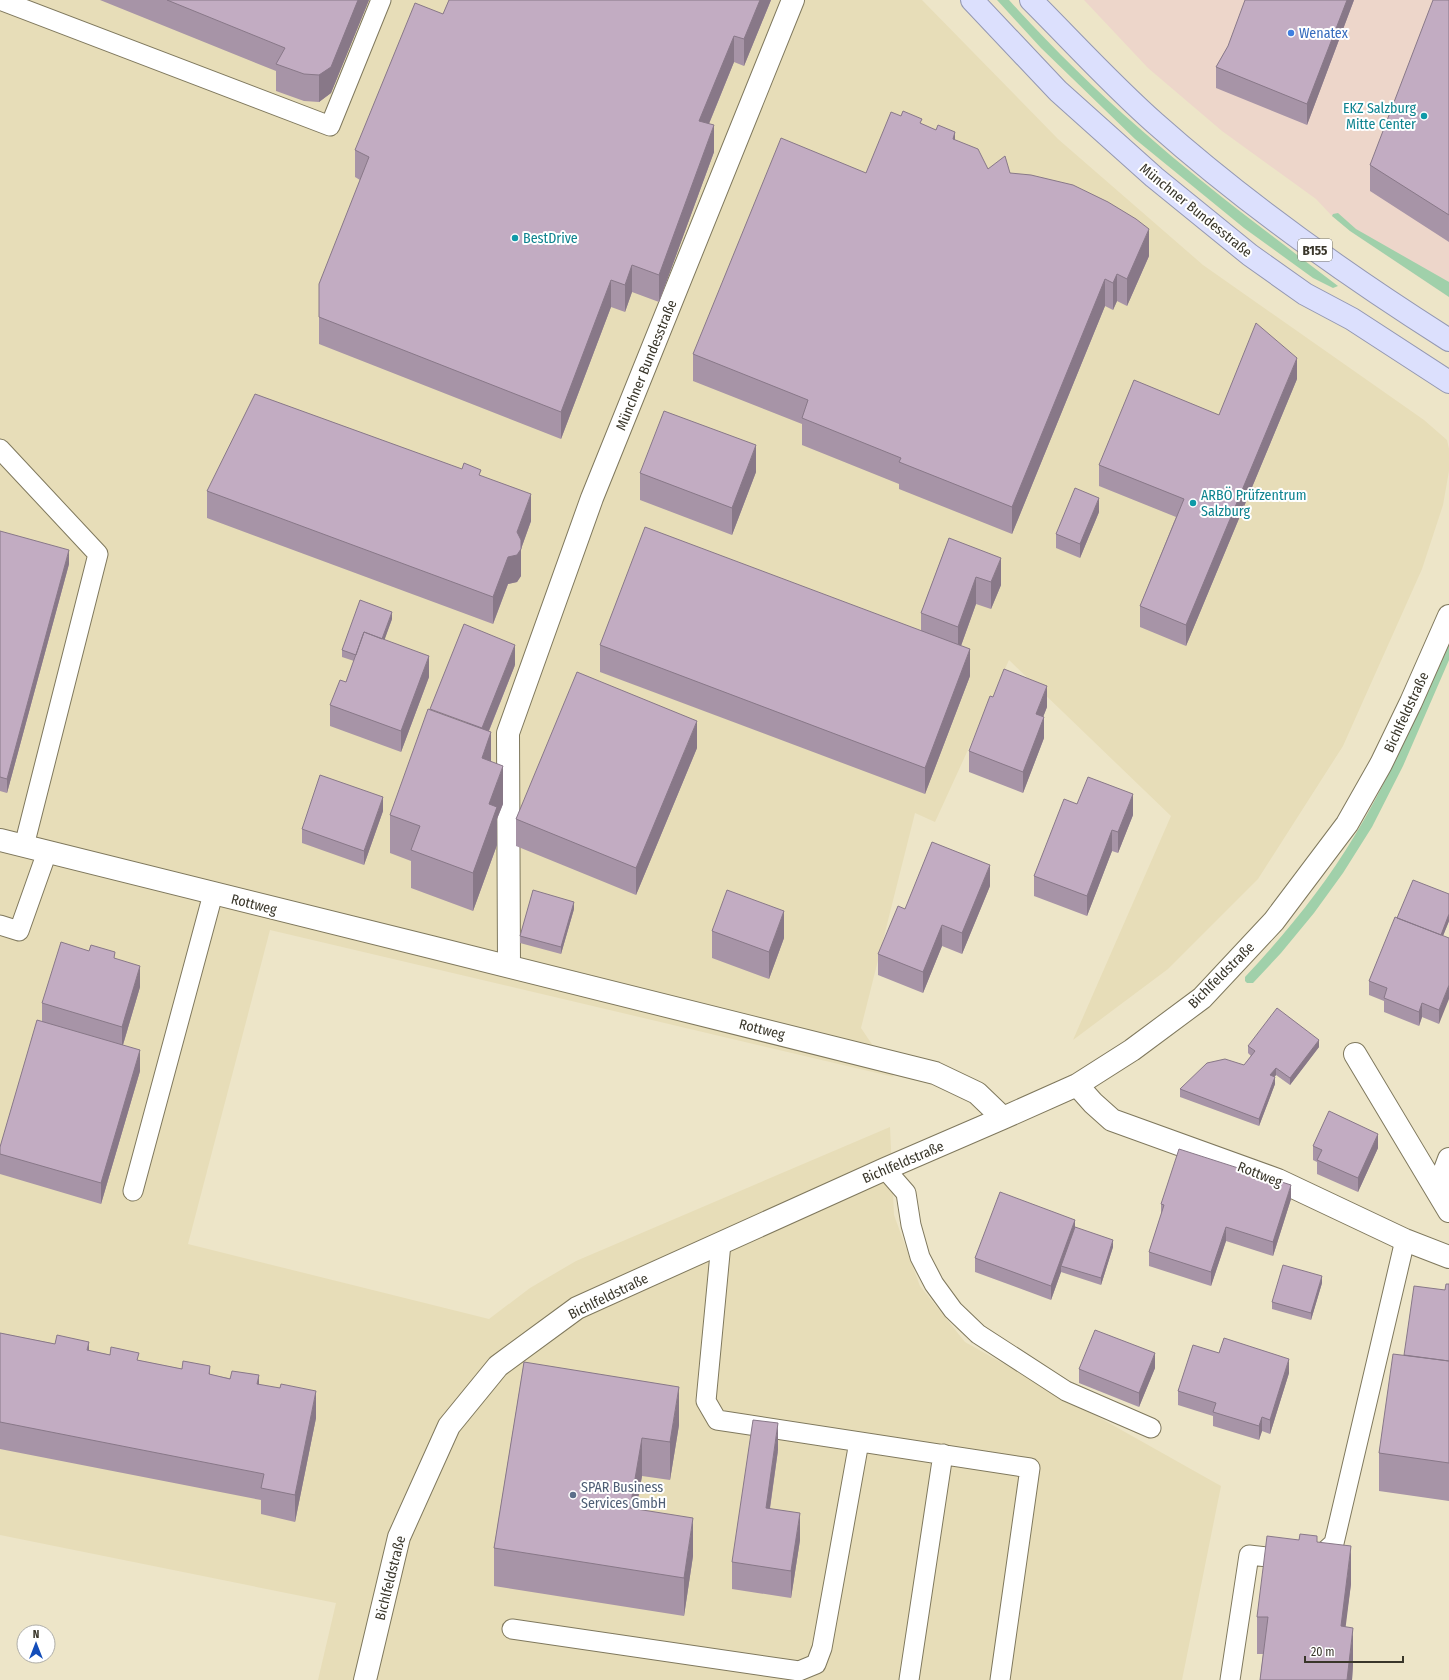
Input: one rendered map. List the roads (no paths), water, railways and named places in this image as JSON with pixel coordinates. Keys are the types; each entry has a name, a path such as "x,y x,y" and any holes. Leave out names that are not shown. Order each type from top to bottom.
{"main road":[{"name":"Münchner Bundesstraße","path":"972,0 1058,91 1154,177 1250,255 1306,294 1352,319 1449,382"},
{"name":"B155","path":"1031,0 1149,117 1187,151 1309,245 1400,309 1449,340"}],"street":[{"name":"Münchner Bundesstraße","path":"509,965 508,733 592,498 793,0"},
{"name":"Bichlfeldstraße","path":"365,1680 399,1537 449,1426 498,1366 576,1308 885,1169 1004,1118 1077,1084 1132,1050 1202,998 1274,921 1346,824 1381,764 1411,702 1449,616"},
{"name":"Rottweg","path":"0,840 213,894 509,965 935,1073 977,1093 1004,1118"},
{"path":"1355,1054 1449,1211"},
{"name":"Rottweg","path":"1077,1084 1093,1103 1112,1120 1278,1180 1405,1240 1449,1257"},
{"path":"1437,1191 1449,1159"}],"lane":[{"path":"0,0 330,126 381,0"},
{"path":"0,449 98,554 24,846"},
{"path":"0,925 19,930 47,852"},
{"path":"133,1191 213,894"},
{"path":"885,1169 906,1193 911,1226 920,1256 934,1284 952,1310 978,1334 1066,1391 1151,1428"},
{"path":"1230,1680 1249,1555 1313,1562 1334,1543 1405,1240"},
{"path":"720,1243 706,1401 717,1420 1030,1468 1000,1680"},
{"path":"512,1629 799,1671 816,1664 822,1648 859,1442"},
{"path":"909,1680 943,1454"}],"place":[{"name":"Wenatex","path":"1291,33"},
{"name":"EKZ Salzburg Mitte Center","path":"1424,116"},
{"name":"BestDrive","path":"515,238"},
{"name":"ARBÖ Prüfzentrum Salzburg","path":"1193,503"},
{"name":"SPAR Business Services GmbH","path":"573,1495"}]}
